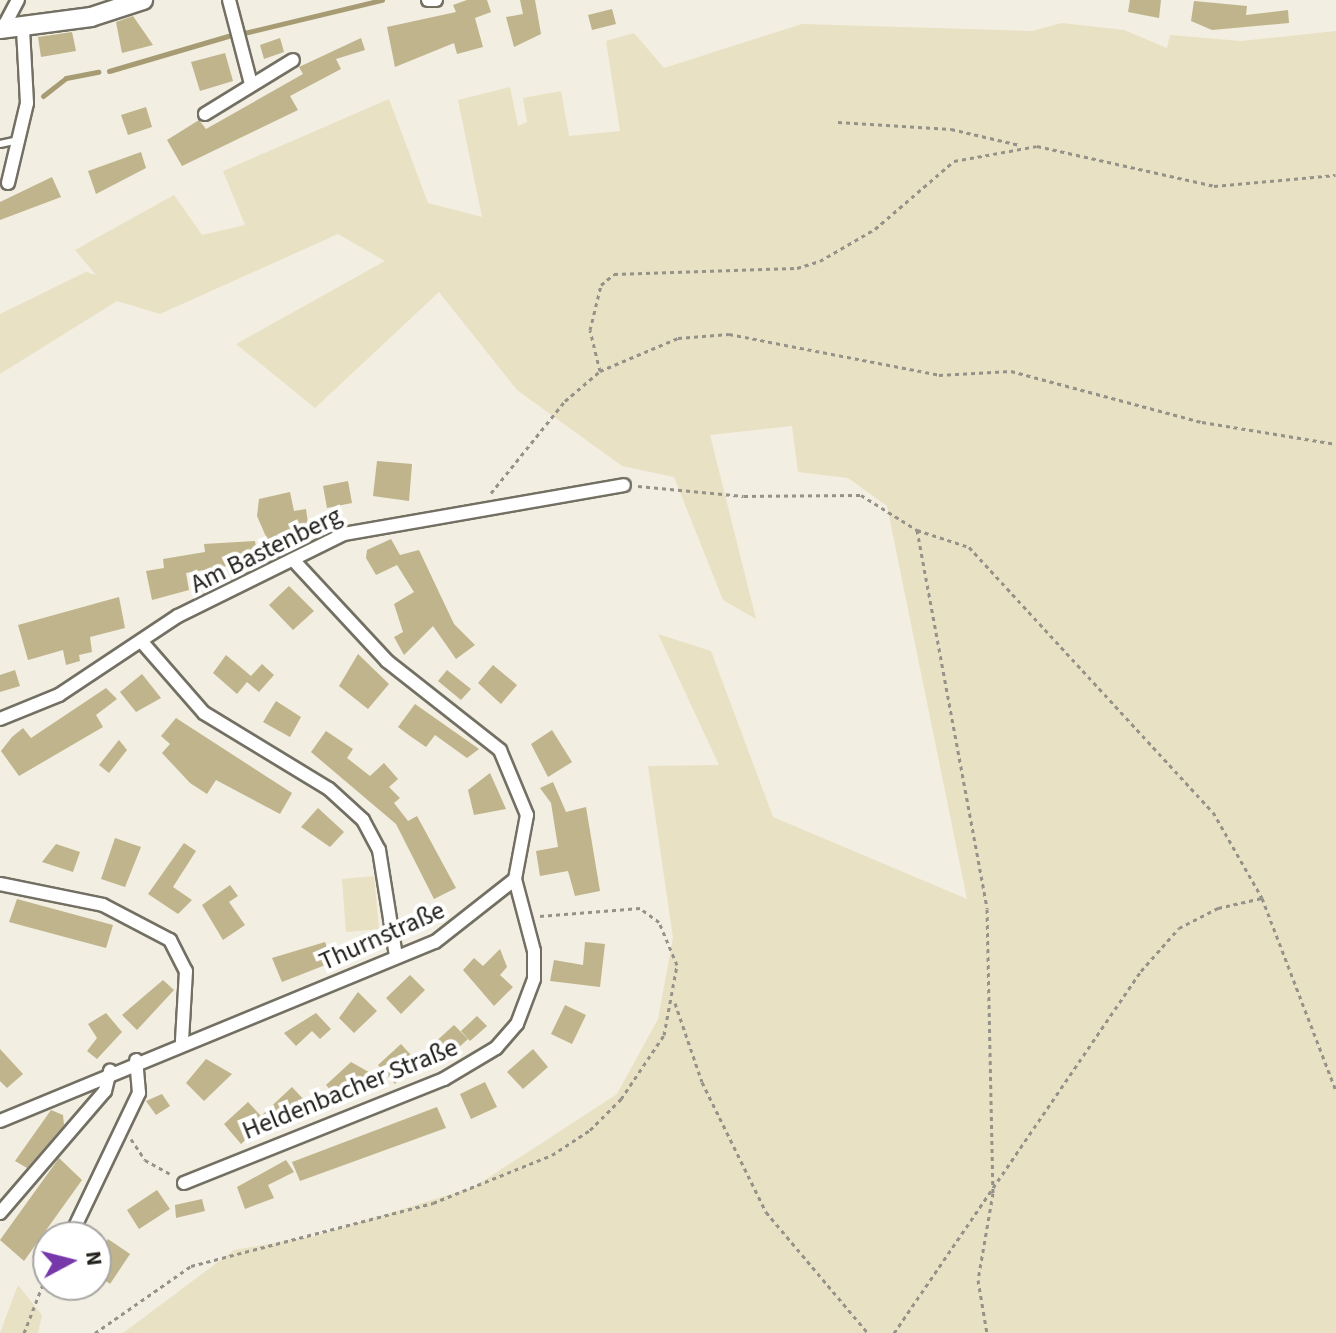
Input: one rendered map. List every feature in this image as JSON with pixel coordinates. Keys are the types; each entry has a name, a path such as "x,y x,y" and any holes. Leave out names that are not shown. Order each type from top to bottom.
{"street":[{"path":"19,0 2,29 23,30 143,0"},
{"path":"229,0 235,45 251,84"},
{"path":"428,0 436,0"},
{"path":"8,183 27,103 23,30"},
{"path":"205,114 293,60"},
{"name":"Am Bastenberg","path":"0,719 59,695 178,616 372,526 624,485"},
{"path":"296,563 387,661 500,750 527,815 515,879"},
{"path":"142,642 204,713 329,789 363,820 382,862 396,956"},
{"name":"Heldenbacher Straße","path":"184,1183 444,1079 496,1048 529,1001 534,951 528,917 515,879"},
{"name":"Thurnstraße","path":"0,1121 136,1060 396,956 466,923 515,879"},
{"path":"0,884 103,905 170,940 186,971 182,1041"},
{"path":"78,1221 139,1093 136,1060"},
{"path":"0,1213 105,1091 110,1071"}],"lane":[{"path":"0,144 19,140"}],"path":[{"path":"838,122 951,129 1214,186 1336,175"},
{"path":"600,371 590,330 601,285 614,274 797,268 875,229 929,176 954,161 1024,146"},
{"path":"479,509 565,401 600,371 678,338 729,334 939,375 1011,371 1245,432 1336,444"},
{"path":"624,485 744,496 840,491 861,495 917,530 969,547 1213,812 1262,898 1336,1091"},
{"path":"917,530 987,909 993,1193 978,1280 987,1333"},
{"path":"894,1333 993,1193 1141,971 1179,928 1218,908 1262,898"},
{"path":"528,917 632,906 649,911 672,947 675,1003 725,1135 766,1212 868,1333"},
{"path":"95,1333 191,1266 419,1207 552,1155 621,1099 664,1035 675,1003"},
{"path":"128,1133 145,1160 164,1169"},
{"path":"24,1333 36,1301"}],"shaded area":[{"path":"1062,23 1124,30 1167,48 1170,35 1241,41 1336,31 1336,1333 123,1333 234,1250 315,1236 474,1187 617,1094 658,1019 673,938 648,766 719,765 658,634 711,651 773,817 967,899 887,506 848,478 798,472 792,426 710,435 756,619 723,600 674,477 622,466 517,390 439,292 315,408 236,344 385,261 338,234 160,314 117,301 0,374 0,314 86,272 96,275 75,250 174,195 202,235 245,225 223,171 389,99 428,203 482,217 458,100 510,87 518,126 527,122 523,98 561,91 569,136 620,131 606,41 634,33 664,68 802,24 1032,31"},
{"path":"374,876 379,929 346,932 342,879"},
{"path":"18,1285 42,1315 38,1333 0,1333"}],"building":[{"path":"467,0 487,0 491,12 475,18 483,47 457,54 454,43 395,67 387,27 456,12 453,5"},
{"path":"520,0 535,0 541,34 514,47 506,17 523,14"},
{"path":"1130,0 1161,0 1159,18 1128,12"},
{"path":"1194,1 1247,6 1246,15 1288,10 1289,23 1212,30 1191,21"},
{"path":"612,9 616,24 592,30 588,15"},
{"path":"133,16 153,45 122,53 116,22"},
{"path":"72,32 76,51 41,57 38,37"},
{"path":"280,38 284,52 264,59 260,45"},
{"path":"361,38 365,50 336,59 341,69 290,96 298,110 182,166 167,140 199,120 206,129 303,74 299,67"},
{"path":"225,53 233,81 200,91 191,62"},
{"path":"146,107 152,127 128,135 121,115"},
{"path":"141,152 146,168 96,194 88,171"},
{"path":"52,177 61,197 0,220 0,202"},
{"path":"377,461 412,464 409,501 373,496"},
{"path":"348,481 352,503 327,508 323,486"},
{"path":"290,492 294,511 306,509 309,530 267,539 257,516 259,499"},
{"path":"391,539 400,555 419,550 454,624 475,645 456,659 433,626 404,655 394,637 403,632 394,604 414,592 397,565 376,575 366,558 367,550"},
{"path":"255,541 258,561 186,573 189,590 152,600 146,571 164,568 163,559 205,552 204,544"},
{"path":"289,586 314,611 293,630 269,605"},
{"path":"119,597 125,628 90,637 92,652 79,655 80,661 66,665 63,650 28,660 18,625"},
{"path":"358,654 389,684 368,709 339,686"},
{"path":"226,655 251,676 262,664 274,675 259,692 247,682 237,694 213,673"},
{"path":"493,665 517,685 501,704 478,683"},
{"path":"15,670 20,686 0,692 0,675"},
{"path":"447,670 471,689 461,700 438,681"},
{"path":"142,674 161,698 136,712 120,692"},
{"path":"106,688 117,699 96,715 103,727 19,776 1,751 12,737 23,728 31,738"},
{"path":"276,701 301,717 290,737 263,722"},
{"path":"415,704 479,749 467,758 435,735 426,747 410,736 398,727"},
{"path":"176,718 292,793 280,814 216,780 207,794 190,783 162,753 170,744 161,736"},
{"path":"552,730 572,762 548,777 531,744"},
{"path":"326,731 353,749 347,758 370,776 384,763 398,779 389,787 400,798 394,803 408,821 417,816 456,888 434,899 396,824 311,752"},
{"path":"119,740 127,750 109,773 99,765"},
{"path":"490,773 506,809 474,815 468,790"},
{"path":"553,782 566,812 586,807 600,891 575,896 568,871 540,876 536,851 558,847 551,803 540,788"},
{"path":"318,808 344,832 330,847 301,827"},
{"path":"115,838 141,847 125,887 101,879"},
{"path":"184,843 196,851 173,887 192,900 178,914 148,894"},
{"path":"56,844 80,852 73,872 42,862"},
{"path":"230,885 238,896 229,902 245,925 223,940 202,905"},
{"path":"17,899 113,925 106,948 9,922"},
{"path":"325,942 333,962 282,982 272,958"},
{"path":"585,942 605,944 600,987 550,981 554,960 583,965"},
{"path":"500,949 507,967 500,975 513,987 494,1006 463,970 474,958 483,966"},
{"path":"410,975 425,990 401,1014 386,998"},
{"path":"163,980 174,990 137,1030 122,1015"},
{"path":"358,992 377,1011 354,1033 339,1018"},
{"path":"565,1005 586,1015 572,1044 551,1034"},
{"path":"106,1013 122,1032 97,1059 87,1051 97,1038 88,1024"},
{"path":"316,1013 331,1029 320,1039 312,1031 296,1046 284,1033"},
{"path":"477,1016 487,1026 470,1041 461,1031"},
{"path":"454,1025 468,1039 445,1060 431,1046"},
{"path":"401,1044 418,1063 395,1084 378,1065"},
{"path":"0,1049 23,1074 7,1088 0,1081"},
{"path":"533,1049 548,1067 523,1089 507,1072"},
{"path":"206,1059 232,1074 204,1101 186,1083"},
{"path":"351,1062 374,1075 343,1104 326,1085"},
{"path":"485,1082 497,1107 471,1119 460,1094"},
{"path":"292,1087 307,1103 287,1122 281,1115 269,1127 265,1122 241,1144 224,1124 248,1102 261,1116"},
{"path":"162,1094 170,1106 156,1115 146,1101"},
{"path":"437,1107 446,1128 300,1181 292,1162"},
{"path":"51,1110 63,1115 64,1125 27,1168 15,1161"},
{"path":"59,1158 82,1180 53,1221 32,1221 32,1250 24,1261 0,1240"},
{"path":"286,1160 294,1172 268,1185 274,1198 245,1209 237,1187"},
{"path":"157,1190 170,1209 139,1229 127,1210"},
{"path":"202,1199 205,1211 176,1218 175,1205"},
{"path":"112,1242 130,1254 112,1281"}],"waterway":[{"path":"240,34 382,0"},
{"path":"109,71 228,36"},
{"path":"43,96 66,78 98,72"}]}
